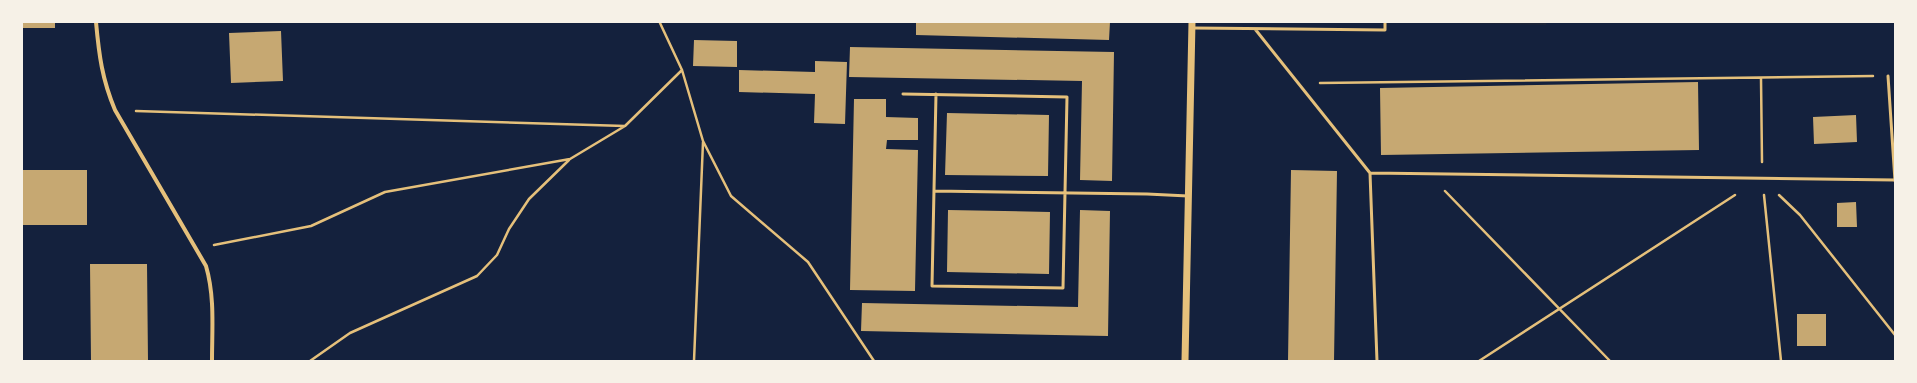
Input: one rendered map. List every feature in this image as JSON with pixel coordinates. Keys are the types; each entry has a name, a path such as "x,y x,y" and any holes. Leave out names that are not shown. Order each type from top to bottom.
{"street":[{"path":"96,22 100,59 106,87 115,110 197,248 206,266 210,280 212,300 212,361"},
{"path":"1185,361 1192,25"}],"lane":[{"path":"1192,25 1256,29 1385,30 1385,22"},
{"path":"1256,29 1370,173 1377,361"},
{"path":"1370,173 1895,180 1888,76"},
{"path":"903,94 936,94 1067,97 1063,288 932,286 936,94"},
{"path":"934,191 1189,196"}],"path":[{"path":"660,22 682,70 703,141 731,196 808,262 874,361"},
{"path":"310,361 350,333 477,276 497,256 509,229 529,199 570,160 625,126 682,70"},
{"path":"1299,83 1888,76"},
{"path":"1761,78 1762,178 1781,361"},
{"path":"115,110 625,126"},
{"path":"694,361 703,141"},
{"path":"197,248 311,226 385,192 570,160"},
{"path":"1428,174 1610,361"},
{"path":"1479,361 1762,178"},
{"path":"1762,178 1800,215 1895,335"}],"shaded area":[{"path":"1410,22 1547,22 1546,25"}],"building":[{"path":"22,22 55,22 55,28 22,28"},
{"path":"916,22 1110,22 1109,40 916,35"},
{"path":"281,31 283,81 231,83 229,33"},
{"path":"694,40 737,41 737,67 693,66"},
{"path":"850,47 1114,52 1112,181 1080,180 1082,81 849,77"},
{"path":"815,61 847,62 845,124 814,123 815,94 739,92 739,70 815,72"},
{"path":"1698,82 1699,150 1381,155 1380,88"},
{"path":"854,99 886,99 886,117 918,118 918,140 887,140 886,149 918,150 915,291 850,290"},
{"path":"947,113 1049,115 1048,176 945,175"},
{"path":"1856,115 1857,142 1814,144 1813,117"},
{"path":"22,170 87,170 87,225 22,225"},
{"path":"1291,170 1337,171 1334,361 1288,361"},
{"path":"1856,202 1857,227 1837,227 1837,203"},
{"path":"948,210 1050,212 1049,274 947,272"},
{"path":"1080,210 1110,211 1108,336 861,331 862,303 1078,307"},
{"path":"90,264 147,264 148,361 91,361"},
{"path":"1797,314 1826,314 1826,346 1797,346"}]}
